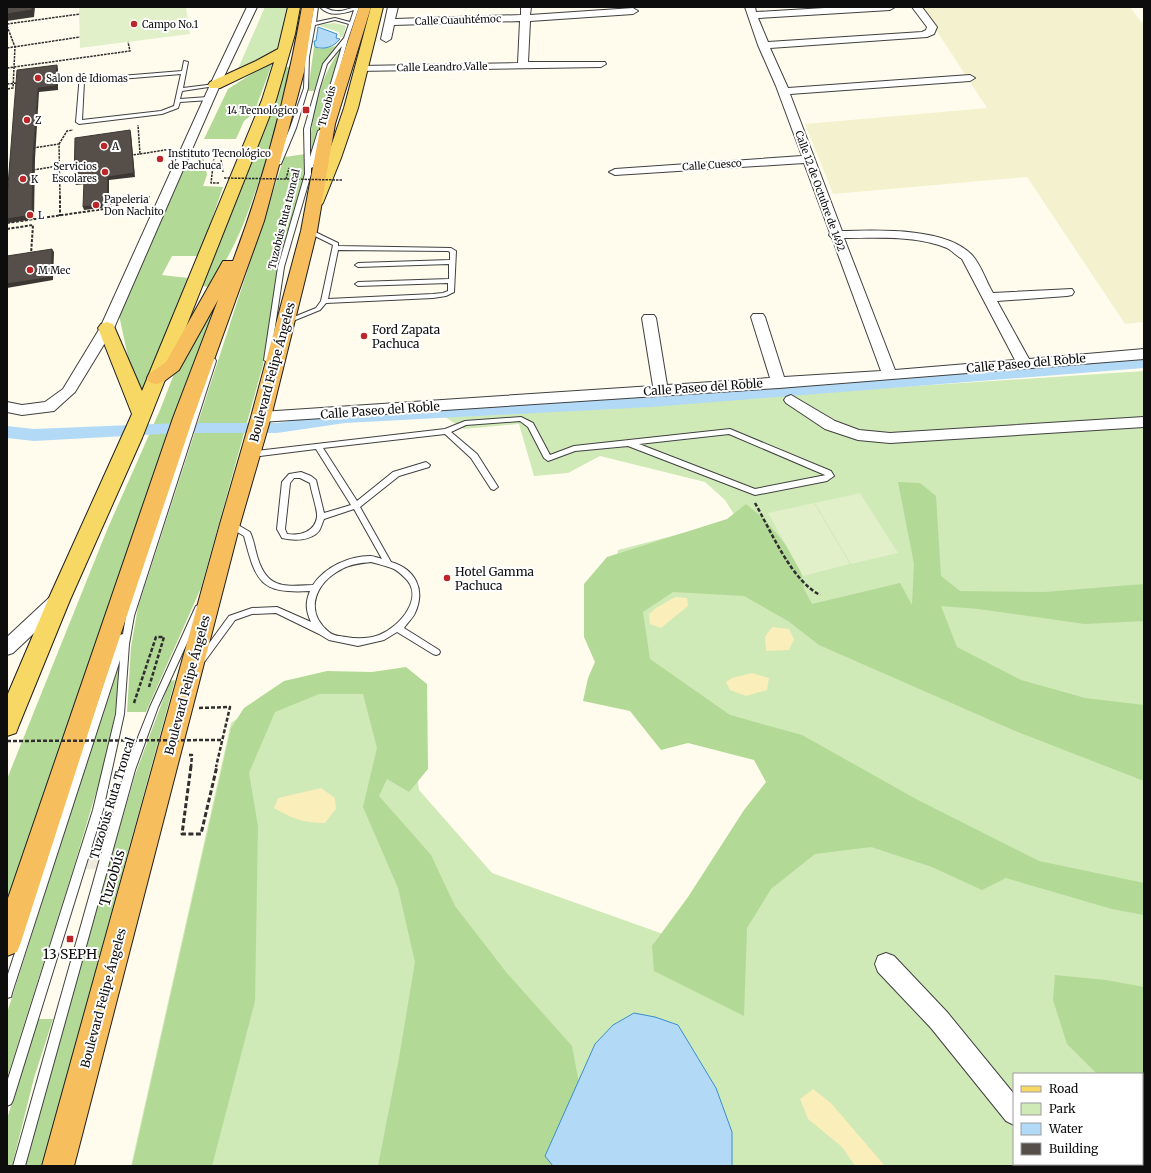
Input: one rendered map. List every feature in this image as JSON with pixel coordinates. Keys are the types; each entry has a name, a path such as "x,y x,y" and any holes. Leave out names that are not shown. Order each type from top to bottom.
{"highway":[{"path":"7,942 88,696 186,428 256,221 297,72 308,7"},
{"name":"Boulevard Felipe Ángeles","path":"58,1166 309,231 328,124 364,7"},
{"path":"348,58 376,7"},
{"path":"156,378 173,366 219,282 256,221"}],"main road":[{"path":"7,725 59,600 132,438 268,100 284,51 294,7"},
{"name":"Boulevard Felipe Ángeles","path":"315,203 334,158 361,69 376,7"},
{"path":"215,85 261,64 284,51"},
{"path":"107,328 141,414"}],"street":[{"path":"7,407 22,410 49,407 68,392 107,328 208,99 252,7"},
{"path":"386,39 393,7"},
{"path":"523,65 526,7"},
{"path":"751,11 890,7"},
{"path":"763,45 924,35 931,32 932,27 917,7"},
{"name":"Calle Cuauhtémoc","path":"390,22 526,18 633,11"},
{"name":"Calle 12 de Octubre de 1492","path":"751,11 763,45 784,90 835,235 890,375"},
{"name":"Calle Leandro Valle","path":"361,69 601,64"},
{"path":"784,90 970,78"},
{"name":"Calle Cuesco","path":"616,172 808,159"},
{"path":"835,235 875,234 931,240 952,246 967,257 1024,363"},
{"path":"989,297 1066,292"},
{"path":"758,317 779,382"},
{"path":"649,318 661,390"},
{"name":"Calle Paseo del Roble","path":"255,434 661,390 890,375 1144,354"},
{"path":"791,400 830,425 858,435 890,438 1144,422"},
{"path":"7,648 59,600"},
{"path":"886,964 939,1020 1013,1112"}],"lane":[{"name":"Tuzobús Ruta troncal","path":"230,311 279,162 293,128 306,88 307,57 316,7"},
{"path":"322,7 327,11 338,12 357,7"},
{"name":"Tuzobús Ruta troncal","path":"266,366 281,267 308,174 307,128 317,90 326,64 346,38 350,23 357,7"},
{"path":"313,24 335,20 350,23"},
{"name":"Tuzobús","path":"308,174 346,38"},
{"path":"82,75 80,122 162,112 176,107 186,62"},
{"path":"82,81 184,72"},
{"path":"180,90 215,85"},
{"path":"178,101 208,99"},
{"path":"285,322 318,309 324,301 336,244 332,240 309,231"},
{"path":"324,301 444,295 450,292 453,251 443,248 336,248"},
{"path":"358,265 452,262"},
{"path":"358,284 451,281"},
{"path":"186,428 215,355"},
{"path":"255,434 319,448 446,431 465,424 521,419 531,425 548,458 574,449 730,430 829,474 827,478 755,492 630,443"},
{"name":"Tuzobús Ruta Troncal","path":"7,1100 98,810 120,714 125,644 130,616 186,428"},
{"path":"446,431 474,456 494,487"},
{"name":"Tuzobús Ruta Troncal","path":"18,1166 130,770 154,707 203,598 255,434"},
{"path":"319,448 356,506 387,561"},
{"path":"321,517 313,482 301,475 292,476 286,482 282,529 285,536 296,538 310,534 316,529 321,517 356,506 396,474 426,465"},
{"path":"230,524 247,534 256,566 263,579 280,588 315,588"},
{"path":"190,676 218,635 232,618 252,611 277,610 330,637 347,642 365,643 383,638 399,629 413,610 416,603 416,589 411,577 400,567 387,561 371,559 354,561 338,567 325,576 315,588 310,602 311,616 322,632"},
{"name":"Tuzobús","path":"48,1166 203,598"},
{"path":"7,993 130,616"},
{"path":"399,629 436,652"}],"path":[{"path":"7,89 13,88 15,46 7,25 80,14"},
{"path":"7,48 80,37"},
{"path":"7,68 130,50 128,42"},
{"path":"7,84 18,83"},
{"path":"138,121 140,154"},
{"path":"29,148 59,144 60,216"},
{"path":"211,183 215,148 219,148 224,178 342,180"},
{"path":"125,156 159,150"},
{"path":"28,171 81,163"},
{"path":"7,223 111,208 110,203 166,195"},
{"path":"7,229 33,225 31,256"},
{"path":"755,492 754,504 795,574 810,590 820,595"},
{"path":"132,711 156,637 164,637"},
{"path":"181,709 230,707 201,834 182,834 192,755"},
{"path":"122,740 125,733"},
{"path":"7,741 223,740"}],"shaded area":[{"path":"921,7 1130,7 1144,25 1144,322 1125,324 1027,177 833,194 805,124 987,108"},
{"path":"111,823 98,869 86,869 99,824"}],"green space":[{"name":"Campo No.1","path":"79,7 186,7 190,34 80,48"},
{"path":"265,7 289,7 282,41 273,52 237,71"},
{"path":"335,23 346,26 343,37 340,37 339,32 317,25"},
{"path":"336,46 324,63 314,91 308,91 314,47 320,49"},
{"path":"343,46 312,155 310,155 310,140 314,112 322,84"},
{"path":"272,64 254,113 244,121 236,139 204,139 228,89 253,73"},
{"path":"286,67 293,67 273,138 249,209 225,262 208,287 203,286"},
{"path":"202,152 207,175 203,186 223,187 199,256 172,256 162,275 188,278 140,399 137,399 119,315 183,170 193,170"},
{"path":"305,154 305,173 275,284 263,365 201,588 146,712 127,712 131,647 138,607 281,167 285,157"},
{"path":"219,297 70,728 7,900 7,779 107,530 160,410 181,356"},
{"path":"1144,371 1144,1166 131,1166 231,723 287,685 407,694 419,790 492,873 666,935 773,778 760,755 653,729 614,580 618,550 737,519 725,500 705,482 600,456 568,473 534,476 519,424 464,429 445,417"},
{"path":"898,482 920,483 936,496 941,576 960,591 1044,592 1144,584 1144,621 1085,624 978,609 941,606 957,647 1021,680 1085,698 1144,705 1144,781 1013,730 819,645 788,621 744,596 673,592 643,612 650,659 730,715 802,735 916,799 1039,861 1144,883 1144,915 1112,909 1006,878 982,890 932,867 871,847 815,854 771,889 747,928 744,1016 654,971 652,946 688,897 744,810 766,782 754,760 688,743 661,750 630,711 583,701 588,678 595,662 584,637 584,584 607,557 727,519 746,504 766,521 799,561 804,589 812,604 900,583 912,605 914,564"},
{"path":"860,493 898,553 851,564 815,503"},
{"path":"814,503 850,564 803,576 768,513"},
{"path":"120,665 116,708 106,759 72,873 7,1078 7,1013 117,666"},
{"path":"406,667 427,684 428,769 409,792 387,779 379,796 431,855 455,906 506,972 572,1046 579,1083 545,1155 553,1166 378,1166 399,1058 415,962 398,888 363,807 377,748 363,694 319,694 275,712 249,773 258,826 255,1001 212,1166 132,1166 231,728 244,708 284,681 327,671 372,672"},
{"path":"175,680 42,1166 25,1166 62,1027 135,775 170,681"},
{"path":"1055,975 1106,980 1144,987 1144,1131 1143,1073 1096,1073 1067,1044 1053,1000"},
{"path":"38,1019 53,1019 34,1078 12,1166 7,1166 7,1119"}],"sand":[{"path":"675,597 687,598 688,606 661,628 650,624 649,614"},
{"path":"772,627 789,629 794,639 789,650 766,651 765,637"},
{"path":"752,673 769,678 767,690 746,696 730,690 726,682 732,678"},
{"path":"321,788 335,798 336,809 325,823 299,820 274,808 278,798"},
{"path":"813,1089 831,1103 885,1166 855,1166 842,1147 808,1119 800,1099"}],"water":[{"path":"318,27 337,34 336,38 340,39 329,47 315,47 314,41 316,41"},
{"path":"634,1013 655,1017 678,1025 716,1088 732,1132 732,1166 553,1166 545,1156 595,1044 613,1025"}],"building":[{"path":"7,7 32,7 32,10 7,14"},
{"path":"57,65 56,86 38,88 33,155 32,215 7,219 7,198 17,70"},
{"path":"130,130 134,173 108,177 107,204 83,207 84,181 74,182 75,138"},
{"name":"M Mec","path":"52,249 52,277 7,284 7,256"}],"waterway":[{"path":"7,432 34,435 180,428 277,428 345,418 651,402 1144,363"}],"place":[{"name":"Campo No.1","path":"134,24"},
{"name":"Salon de Idiomas","path":"38,78"},
{"name":"14 Tecnológico","path":"306,110"},
{"name":"Z","path":"27,120"},
{"name":"A","path":"104,146"},
{"name":"Instituto Tecnológico de Pachuca","path":"160,159"},
{"name":"Servicios Escolares","path":"105,172"},
{"name":"K","path":"23,179"},
{"name":"Papeleria Don Nachito","path":"96,205"},
{"name":"L","path":"30,215"},
{"name":"M Mec","path":"30,270"},
{"name":"Ford Zapata Pachuca","path":"364,336"},
{"name":"Hotel Gamma Pachuca","path":"447,578"},
{"name":"13 SEPH","path":"70,939"}]}
